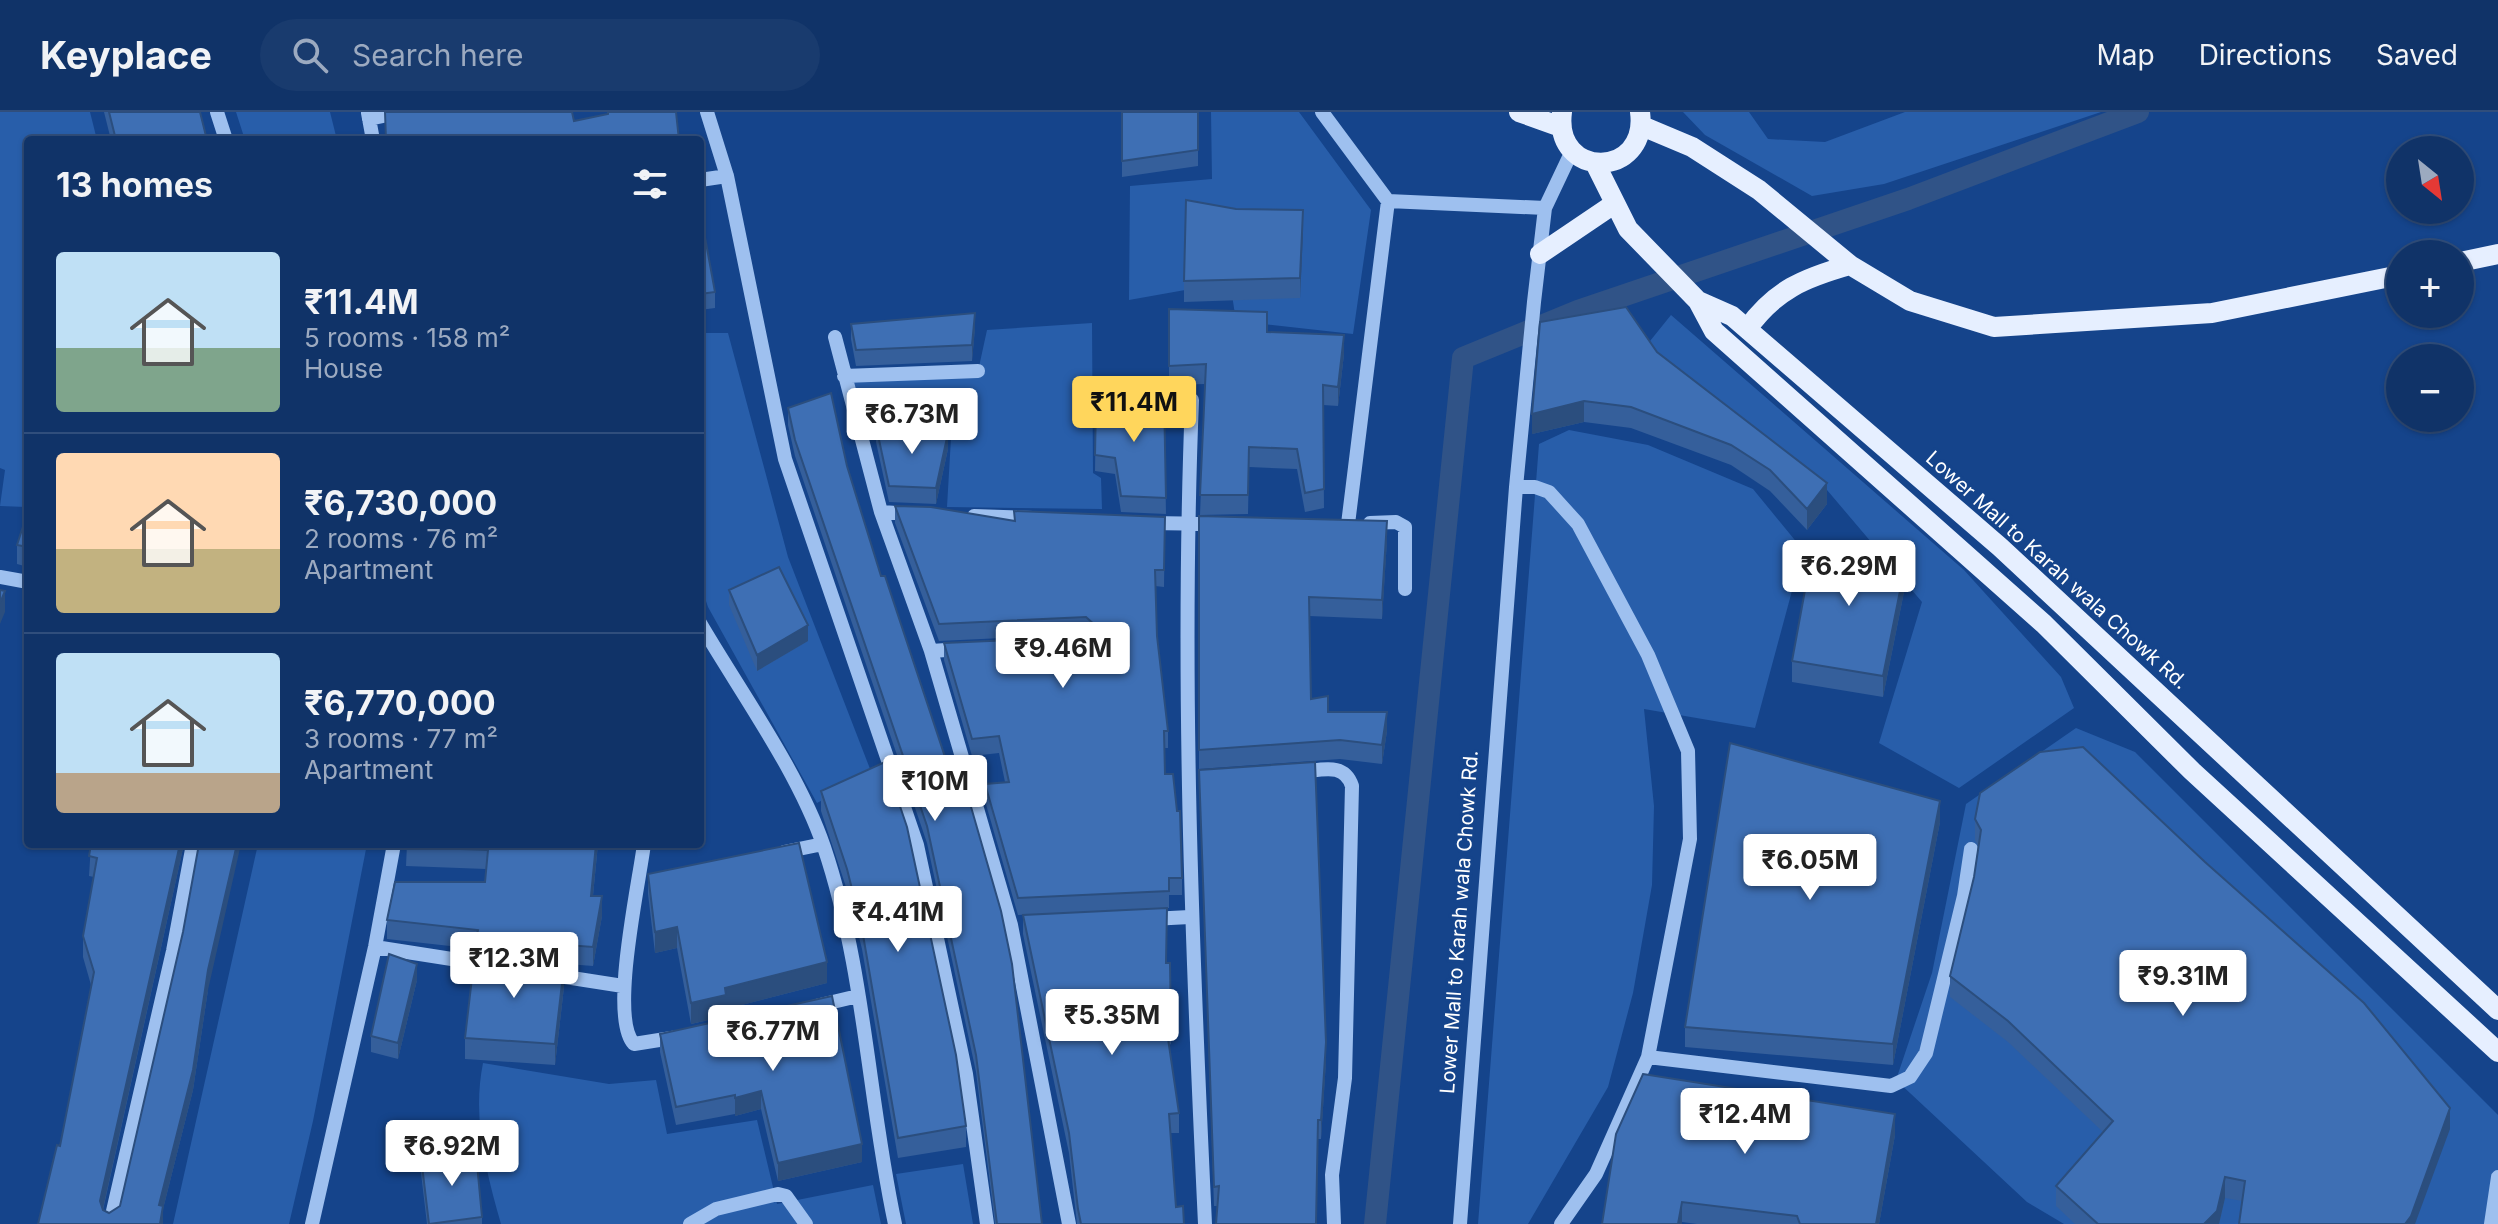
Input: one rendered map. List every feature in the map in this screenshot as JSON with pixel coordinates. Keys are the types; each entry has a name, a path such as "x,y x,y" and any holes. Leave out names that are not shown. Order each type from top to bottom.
{"main road":[{"path":"1519,112 1562,119 1572,151 1595,163 1621,159 1631,150 1641,119 1759,190 1842,259 1910,301 1994,327 2212,313 2386,278"},
{"name":"Lower Mall to Karah wala Chowk Rd.","path":"1595,163 1628,229 1695,298 1732,316 2000,547 2498,1010"},
{"path":"1540,254 1614,204"},
{"path":"2474,259 2498,254"},
{"path":"1747,329 1765,304 1842,259"},
{"path":"1695,298 1714,331 2044,624 2192,771 2496,1045"}],"street":[{"path":"217,112 225,136"},
{"path":"372,136 368,115 402,112"},
{"path":"707,112 727,176 785,459 917,845 964,1060 987,1224"},
{"path":"1322,112 1388,201 1341,524 1401,523 1407,542 1405,589"},
{"name":"Lower Mall to Karah wala Chowk Rd.","path":"1460,1224 1528,357 1545,208 1572,151"},
{"path":"704,179 727,176"},
{"path":"1388,201 1545,208"},
{"path":"835,337 881,512 931,651 1018,924 1069,1224"},
{"path":"844,376 978,371"},
{"path":"1192,400 1187,525 1196,779 1190,917 1205,1224"},
{"path":"1516,487 1535,487 1549,492 1578,524 1648,655 1688,751 1690,839 1648,1057 1596,1174 1561,1224"},
{"path":"881,512 927,514"},
{"path":"957,515 1049,519"},
{"path":"1141,523 1231,524"},
{"path":"0,577 24,581"},
{"path":"704,630 790,774 823,844 849,939 895,1224"},
{"path":"931,651 977,649"},
{"path":"1286,773 1341,769 1348,774 1352,786 1345,1078 1332,1175 1334,1224"},
{"path":"762,857 823,844"},
{"path":"110,1224 173,951 192,848"},
{"path":"312,1224 375,947 393,848"},
{"path":"644,848 623,986 626,1036 634,1044 690,1035"},
{"path":"1648,1057 1891,1086 1910,1077 1926,1053 1964,896 1971,849"},
{"path":"640,882 655,879"},
{"path":"1130,920 1190,917"},
{"path":"375,947 499,967"},
{"path":"530,971 623,986"},
{"path":"797,1010 858,996"},
{"path":"2491,1224 2498,1177"},
{"path":"690,1224 716,1209 778,1194 786,1196 806,1224"}],"shaded area":[{"path":"0,112 90,112 96,136 24,136 24,507 0,506 5,470 0,468"},
{"path":"236,112 330,112 336,136 244,136"},
{"path":"1211,112 1299,112 1371,210 1353,334 1236,321 1230,282 1129,300 1130,186 1212,179"},
{"path":"1683,112 1749,112 1768,139 1825,142 1905,112 2101,112 1884,184 1812,196 1705,135"},
{"path":"1671,315 1964,570 2061,677 2074,708 1959,788 1879,743 1922,602 1827,490 1646,346"},
{"path":"1092,323 1093,473 1101,478 1102,509 947,507 951,438 865,429 852,380 977,376 987,330"},
{"path":"704,333 728,333 788,557 872,774 817,803 704,595"},
{"path":"1569,430 1648,445 1753,489 1803,550 1755,728 1644,709 1654,806 1652,885 1633,993 1608,1087 1528,1224 1478,1224 1539,444"},
{"path":"2076,728 2135,752 2498,1115 2498,1224 2064,1224 2027,1202 1896,1080 1932,973 1966,804"},
{"path":"257,848 366,848 313,1121 289,1224 173,1224"},
{"path":"483,1063 609,1084 656,1080 667,1134 757,1120 777,1204 873,1185 881,1224 501,1224 482,1144 479,1104"},
{"path":"963,1164 973,1224 906,1224 896,1174"}],"building":[{"path":"109,112 200,112 206,136 115,136"},
{"path":"385,112 572,112 574,121 608,112 676,112 679,136 386,136"},
{"path":"1122,112 1198,112 1198,150 1122,161"},
{"path":"1186,200 1236,209 1303,210 1300,278 1184,281"},
{"path":"704,232 715,292 704,293"},
{"path":"1626,307 1657,352 1827,483 1807,509 1770,470 1731,445 1631,407 1584,401 1532,414 1540,322"},
{"path":"1169,309 1267,312 1267,332 1344,335 1338,387 1323,385 1324,489 1305,493 1297,449 1249,447 1248,495 1200,495 1206,364 1169,366"},
{"path":"975,313 972,345 856,350 851,324"},
{"path":"831,393 847,466 881,576 885,576 955,787 965,786 1001,911 1012,964 1042,1224 997,1224 976,1055 927,826 795,440 788,408"},
{"path":"1164,396 1166,498 1121,496 1115,458 1095,455 1096,403"},
{"path":"876,426 948,433 936,488 889,486"},
{"path":"895,506 931,507 1015,521 1014,511 1165,517 1164,570 1155,570 1157,636 1168,731 1164,731 1165,774 1173,774 1177,811 1180,811 1182,878 1169,878 1169,891 1018,898 985,784 1009,782 999,736 972,739 944,643 1086,637 1094,632 1096,626 1086,617 939,624"},
{"path":"1199,516 1387,521 1382,600 1309,597 1311,699 1328,696 1328,712 1387,712 1382,745 1340,740 1199,750"},
{"path":"24,523 24,546 17,545"},
{"path":"1814,541 1907,556 1883,676 1792,661"},
{"path":"779,567 808,625 757,655 729,590"},
{"path":"1730,743 1940,801 1893,1044 1685,1027"},
{"path":"2083,747 2205,862 2364,1003 2450,1108 2411,1216 2405,1224 2239,1224 2245,1181 2225,1177 2217,1211 2204,1224 2098,1224 2056,1186 2113,1121 2008,1021 1950,976 1974,877 1981,830 1975,819 1980,793 2040,752"},
{"path":"885,762 907,827 956,1055 966,1126 898,1138 862,929 847,869 821,791"},
{"path":"1315,762 1326,1042 1321,1120 1318,1120 1316,1224 1216,1224 1219,1186 1214,1187 1199,770"},
{"path":"799,843 827,962 725,988 726,995 691,1003 677,927 655,932 648,874"},
{"path":"90,848 179,848 100,1201 103,1210 109,1213 120,1206 183,932 198,848 236,848 208,970 193,1070 159,1205 163,1206 160,1224 38,1224 57,1145 60,1146 94,972 83,936 97,858 89,856"},
{"path":"433,848 596,848 591,896 602,896 593,947 567,945 567,948 477,934 478,930 387,920 395,882 485,882 488,850"},
{"path":"1167,908 1166,963 1170,963 1171,1025 1166,1025 1179,1113 1169,1114 1176,1207 1183,1206 1184,1224 1081,1224 1069,1133 1023,915"},
{"path":"475,952 564,966 555,1044 465,1038"},
{"path":"389,954 417,964 398,1043 371,1036"},
{"path":"832,996 862,1144 778,1163 761,1091 676,1107 660,1034"},
{"path":"1643,1074 1895,1114 1876,1224 1800,1224 1797,1216 1682,1202 1678,1224 1602,1224 1616,1134"},
{"path":"476,1153 482,1217 429,1224 421,1157"}],"waterway":[{"path":"1375,1224 1463,358 1578,311 1908,199 2138,112"}]}
